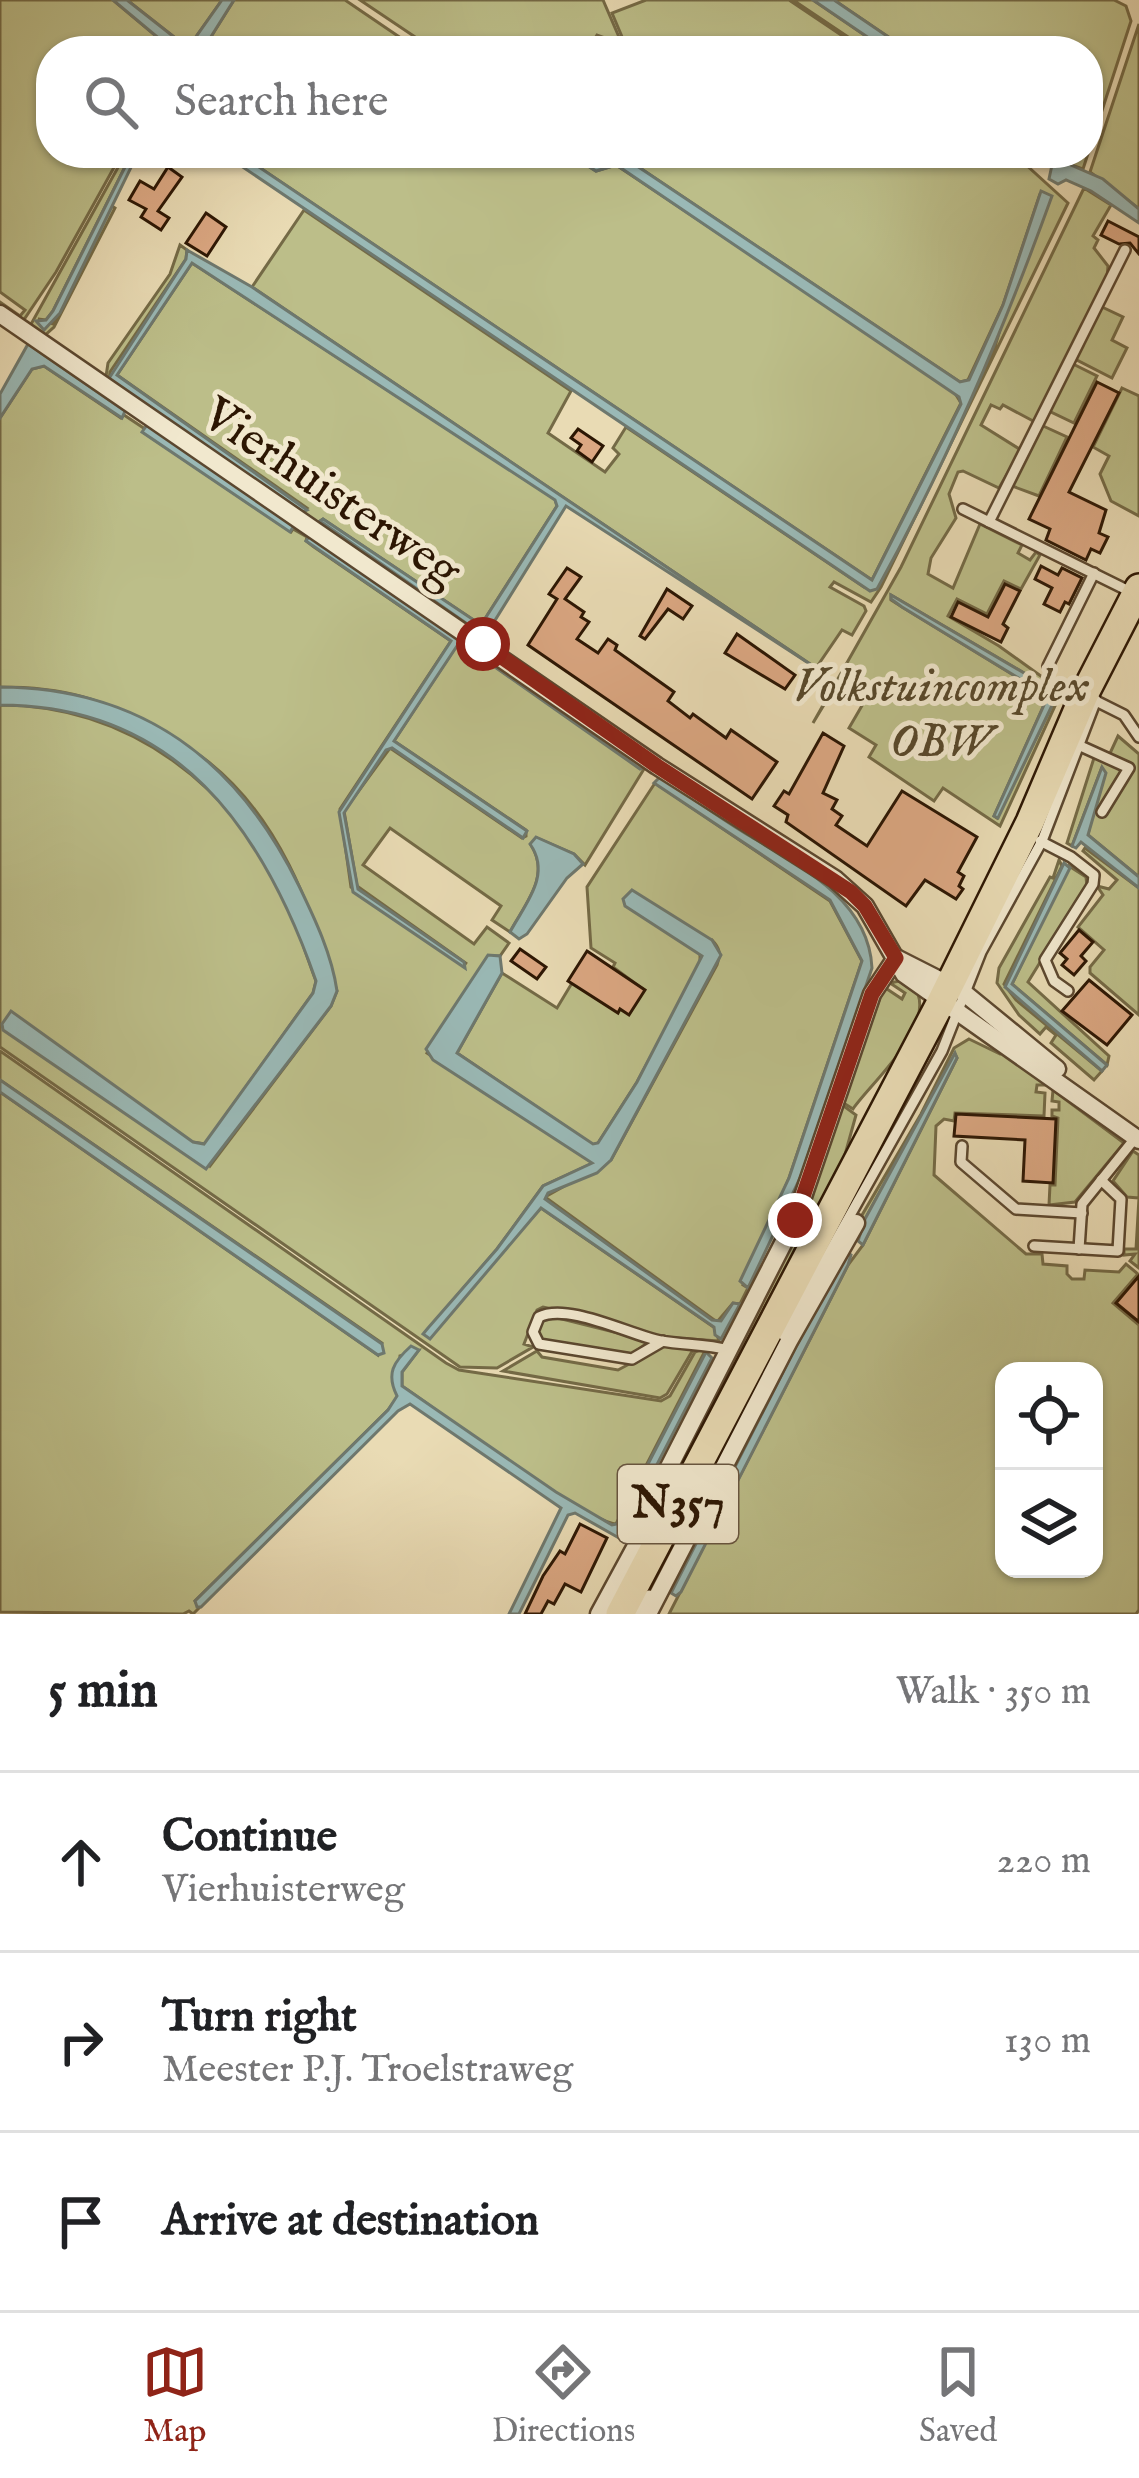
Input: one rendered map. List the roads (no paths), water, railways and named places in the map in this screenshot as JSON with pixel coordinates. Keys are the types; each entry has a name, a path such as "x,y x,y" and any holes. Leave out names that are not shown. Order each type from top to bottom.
{"main road":[{"name":"N357","path":"620,1614 952,998 1033,837 1138,599"}],"street":[{"name":"Vierhuisterweg","path":"0,314 657,766 835,879 865,906 896,958"},
{"path":"599,1614 795,1220 872,994 896,958 1114,1113 1136,1137"},
{"path":"648,1614 789,1341 856,1223"}],"lane":[{"path":"989,522 1125,250"},
{"path":"962,508 1138,599 1096,701 1072,742 1129,768 1102,812"},
{"path":"1048,666 1094,573"},
{"path":"1096,701 1124,715 1139,736"},
{"path":"1033,837 1071,856 1094,875 1045,961 1054,981 1068,991"},
{"path":"638,1614 815,1276 917,1100 952,998"},
{"path":"1079,1249 1082,1204 1136,1137"},
{"path":"962,1146 961,1162 1016,1209 1082,1213"},
{"path":"1034,1246 1118,1251 1120,1199 1101,1180"},
{"path":"663,1341 632,1359 539,1344 533,1332 538,1317 548,1312 607,1323 663,1341 699,1342 729,1350"}],"water":[{"path":"113,0 127,0 173,36 156,36"},
{"path":"222,0 234,0 211,36 196,36"},
{"path":"813,0 834,0 887,36 866,36"},
{"path":"124,168 131,168 60,313 44,330 36,321 46,320"},
{"path":"244,168 260,168 872,580 961,404 959,397 621,168 640,168 960,382 969,380 1003,305 1041,191 1052,196 950,445 903,542 877,589 870,591"},
{"path":"1051,168 1078,168 1103,179 1139,209 1139,223 1091,191 1066,180 1058,184 1049,179"},
{"path":"187,250 252,287 816,668 566,506 489,630 497,637 497,643 493,642 320,521 481,625 557,506 555,500 192,263 117,375 307,510 303,512 108,380 186,259"},
{"path":"28,344 125,411 122,418 44,366 32,369 0,418 0,394"},
{"path":"147,425 295,524 290,532 142,432"},
{"path":"311,534 645,767 640,769 465,646 457,646 394,741 527,831 523,838 392,748 386,750 344,813 358,889 464,962 465,968 353,892 339,812 451,641 306,541"},
{"path":"891,595 1058,693 998,818 994,816 1048,696 902,607"},
{"path":"0,687 98,701 141,717 180,740 247,802 275,842 317,924 337,991 331,1006 206,1169 3,1030 2,1024 11,1011 193,1142 204,1144 313,993 316,981 294,926 239,827 204,786 164,752 117,727 62,711 0,705"},
{"path":"1102,767 1106,773 1088,835 1139,877 1139,888 1081,842 1072,846"},
{"path":"660,777 828,887 859,923 868,944 872,968 801,1176 748,1288 740,1281 789,1178 862,961 830,900 654,783"},
{"path":"536,837 574,854 583,864 519,939 510,932 537,878 530,844"},
{"path":"1064,863 1070,868 1012,984 1107,1065 1102,1071 1005,987"},
{"path":"632,890 712,940 721,955 611,1160 597,1173 548,1193 545,1199 712,1320 721,1321 733,1303 740,1304 721,1339 714,1327 541,1208 430,1339 423,1334 497,1249 543,1186 592,1163 433,1060 426,1049 488,955 500,956 502,973 457,1053 598,1143 637,1082 702,956 625,906 623,899"},
{"path":"955,1053 957,1058 863,1245 858,1241 865,1219"},
{"path":"0,1080 382,1344 384,1353 378,1355 0,1092"},
{"path":"848,1253 848,1265 676,1596 671,1593 841,1258"},
{"path":"411,1346 419,1350 402,1372 402,1386 612,1525 617,1524 706,1352 712,1358 619,1538 575,1513 568,1515 519,1614 509,1614 561,1508 410,1404 197,1607 195,1601 388,1410 397,1396 393,1369"}],"park label":[{"name":"Volkstuincomplex OBW","path":"941,716"}]}
